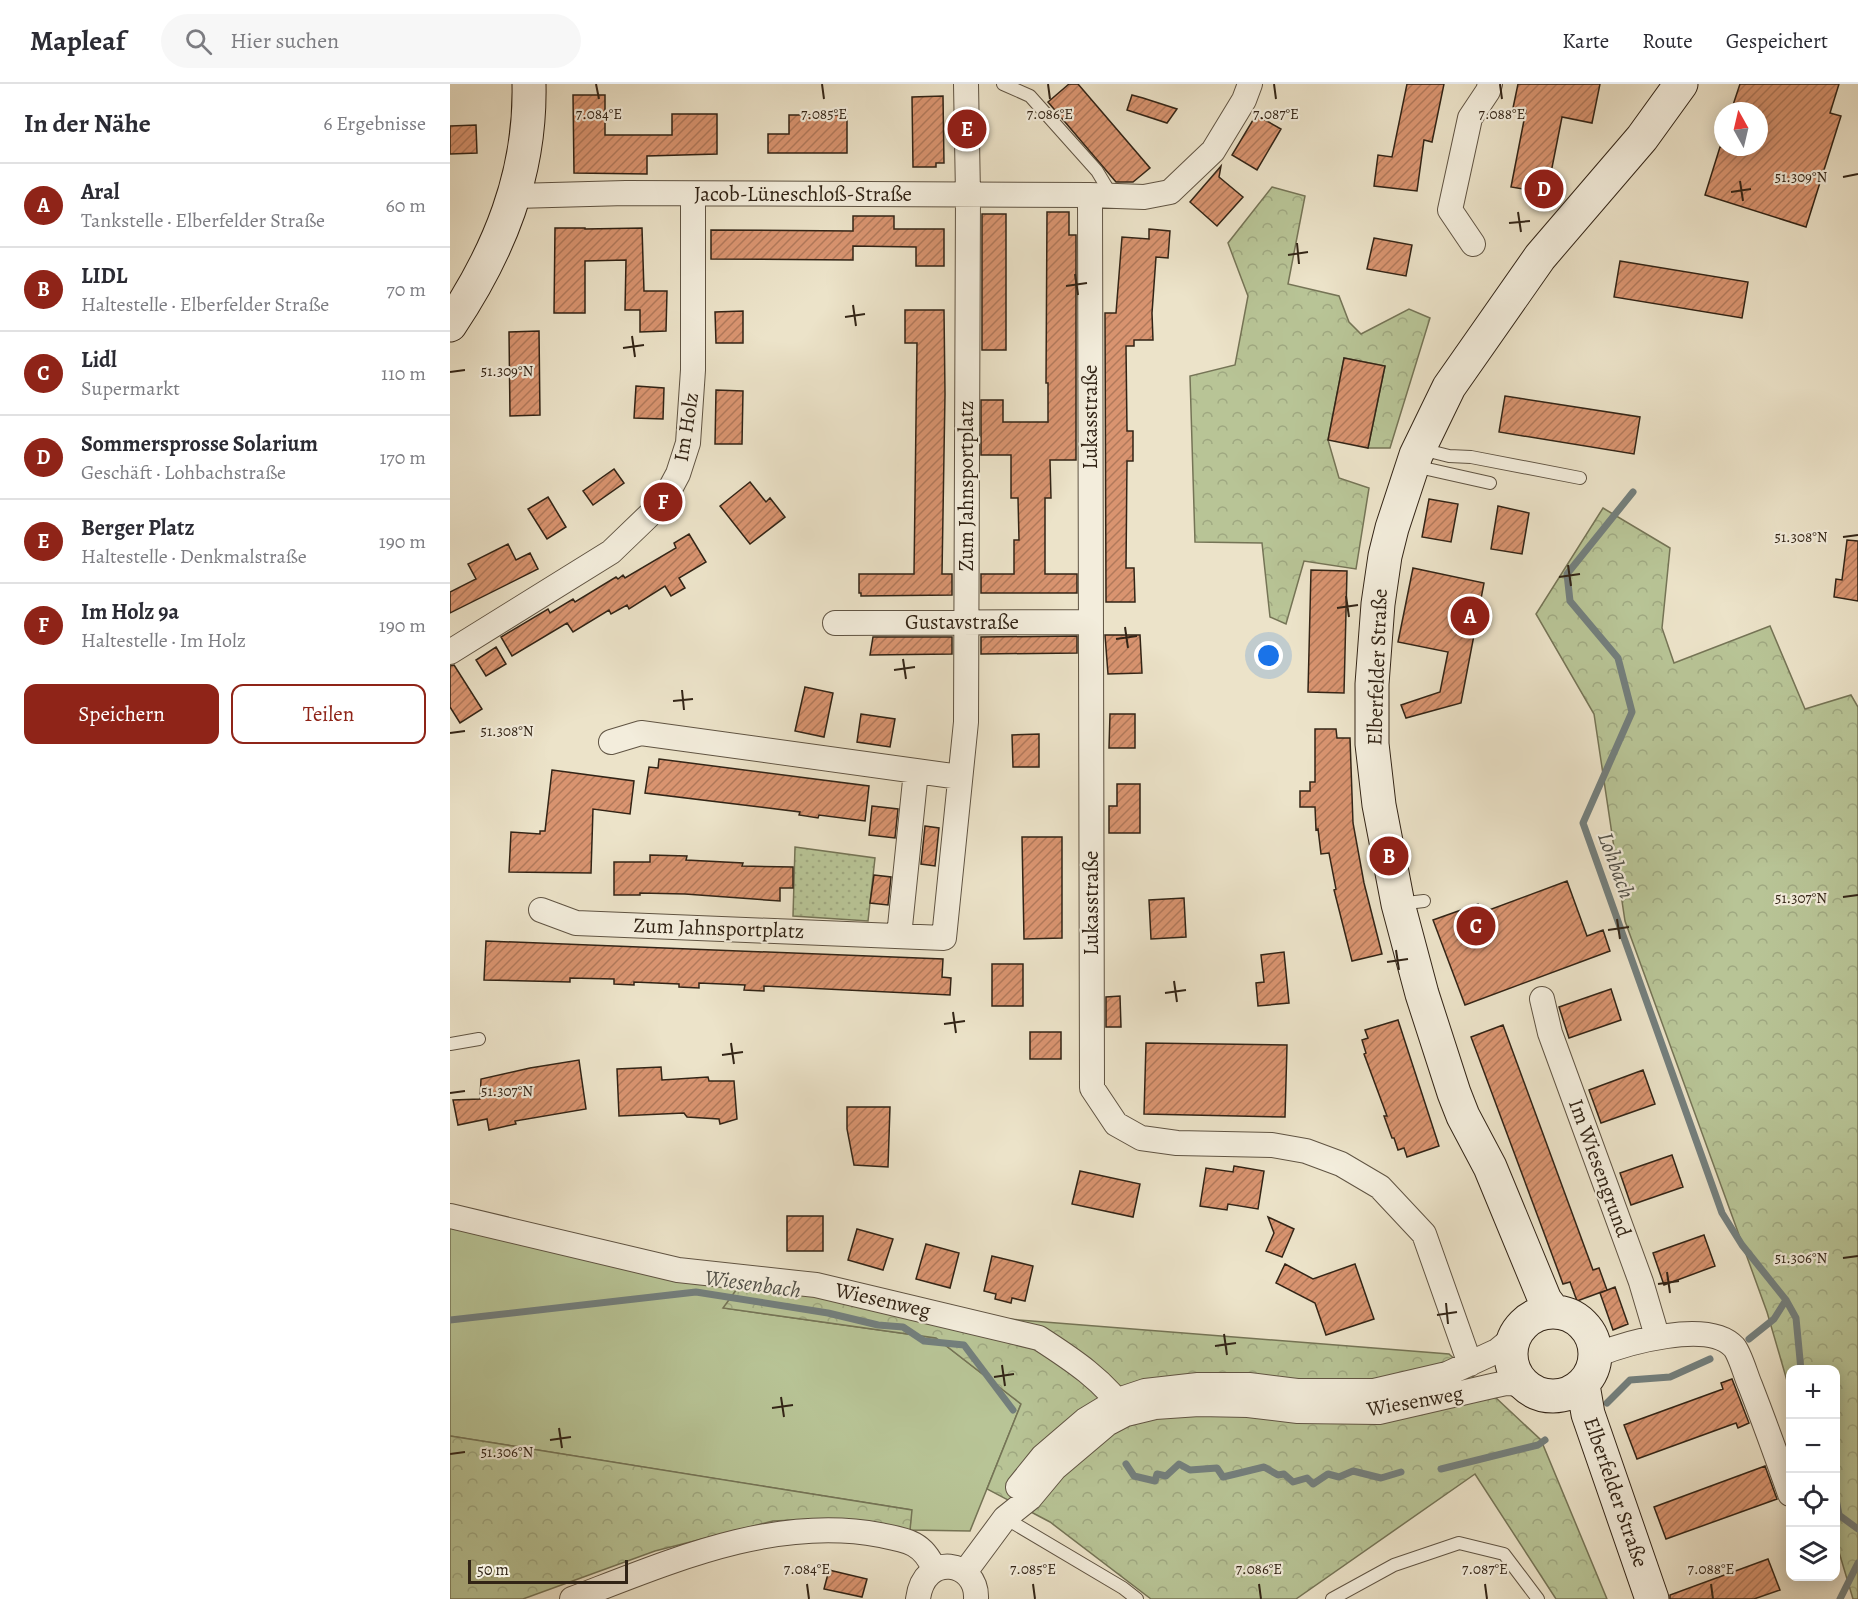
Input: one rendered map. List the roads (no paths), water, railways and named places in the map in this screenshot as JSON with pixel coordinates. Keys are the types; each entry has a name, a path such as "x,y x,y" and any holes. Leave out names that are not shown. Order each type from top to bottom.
{"main road":[{"path":"450,325 474,289 515,196 526,130 529,84"},
{"name":"Elberfelder Straße","path":"1519,1330 1523,1307 1519,1290 1476,1171 1463,1116 1428,1012 1411,902 1379,805 1372,744 1372,684 1384,556 1416,457 1449,387 1547,247 1642,138 1681,84"},
{"name":"Elberfelder Straße","path":"1463,1116 1490,1167 1545,1300 1554,1312"},
{"path":"1554,1312 1571,1314 1604,1346 1593,1372 1583,1384 1569,1394 1538,1390 1513,1370 1511,1353 1519,1330 1538,1314 1554,1312"},
{"name":"Elberfelder Straße","path":"1583,1384 1588,1414 1652,1599"},
{"name":"Elberfelder Straße","path":"1538,1390 1568,1422 1634,1599"}],"street":[{"name":"Zum Jahnsportplatz","path":"541,910 576,923 944,938 966,722 969,195 966,84"},
{"name":"Jacob-Lüneschloß-Straße","path":"515,196 693,194 1144,197 1170,192 1213,151 1244,100 1250,84"},
{"path":"1473,244 1450,210 1470,118 1488,91 1490,84"},
{"name":"Im Holz","path":"450,652 610,552 663,502 668,493 678,474 688,443 693,370 693,194"},
{"name":"Lukasstraße","path":"1101,196 1090,622 1092,1088 1116,1124 1141,1138 1177,1143 1272,1144 1306,1151 1341,1164 1380,1187 1424,1233 1470,1364"},
{"name":"Gustavstraße","path":"835,623 1090,622"},
{"path":"611,742 641,733 960,777"},
{"path":"899,936 916,771"},
{"name":"Im Wiesengrund","path":"1542,999 1550,1033 1641,1282 1657,1336"},
{"name":"Wiesenweg","path":"450,1216 678,1270 816,1285 1039,1338 1070,1359 1122,1407 1200,1404 1248,1405 1298,1411 1379,1412 1506,1383 1538,1390"},
{"name":"Wiesenweg","path":"965,1572 1005,1518 1018,1487 1043,1456 1084,1420 1122,1407 1144,1391 1198,1385 1249,1385 1297,1391 1374,1391 1447,1374 1497,1351 1519,1330"},
{"path":"1604,1346 1657,1336 1698,1335 1718,1338 1734,1347 1786,1481"},
{"path":"572,1599 711,1549 776,1533 862,1532 903,1539 922,1548 934,1569"},
{"path":"918,1599 919,1588 924,1578 934,1569 943,1566 965,1572 976,1592 976,1599"}],"lane":[{"path":"1003,84 1030,96 1097,171 1101,196"},
{"path":"1416,457 1472,457 1580,478"},
{"path":"1416,457 1491,483"},
{"path":"450,1044 479,1040"},
{"path":"1005,1518 1123,1588 1137,1599"},
{"path":"1332,1599 1394,1565 1459,1543 1504,1554 1538,1599"}],"waterway":[{"name":"Lohbach","path":"1633,492 1567,574 1570,601 1618,658 1632,712 1583,823 1722,1213 1742,1245 1786,1300 1796,1318 1801,1365"},
{"name":"Wiesenbach","path":"450,1320 696,1292 828,1313 878,1325 903,1327 924,1341 964,1345 1013,1410"},
{"name":"Wiesenbach","path":"1749,1339 1774,1319 1786,1300"},
{"name":"Wiesenbach","path":"1607,1403 1630,1380 1670,1377 1710,1359"},
{"name":"Wiesenbach","path":"1441,1469 1538,1445 1545,1440"},
{"name":"Wiesenbach","path":"1126,1464 1134,1476 1155,1481 1157,1474 1166,1476 1179,1464 1190,1470 1217,1468 1223,1477 1264,1467 1278,1475 1284,1474 1293,1482 1307,1478 1313,1484 1328,1474 1339,1477 1353,1471 1381,1478 1401,1472"},
{"name":"Lohbach","path":"1840,1516 1858,1529"},
{"name":"Lohbach","path":"1840,1599 1858,1563"}],"place":[{"name":"Berger Platz","path":"967,129"},
{"name":"Sommersprosse Solarium","path":"1544,189"},
{"name":"Im Holz 9a","path":"663,502"},
{"name":"Aral","path":"1470,616"},
{"name":"LIDL","path":"1389,856"},
{"name":"Lidl","path":"1476,926"}]}
